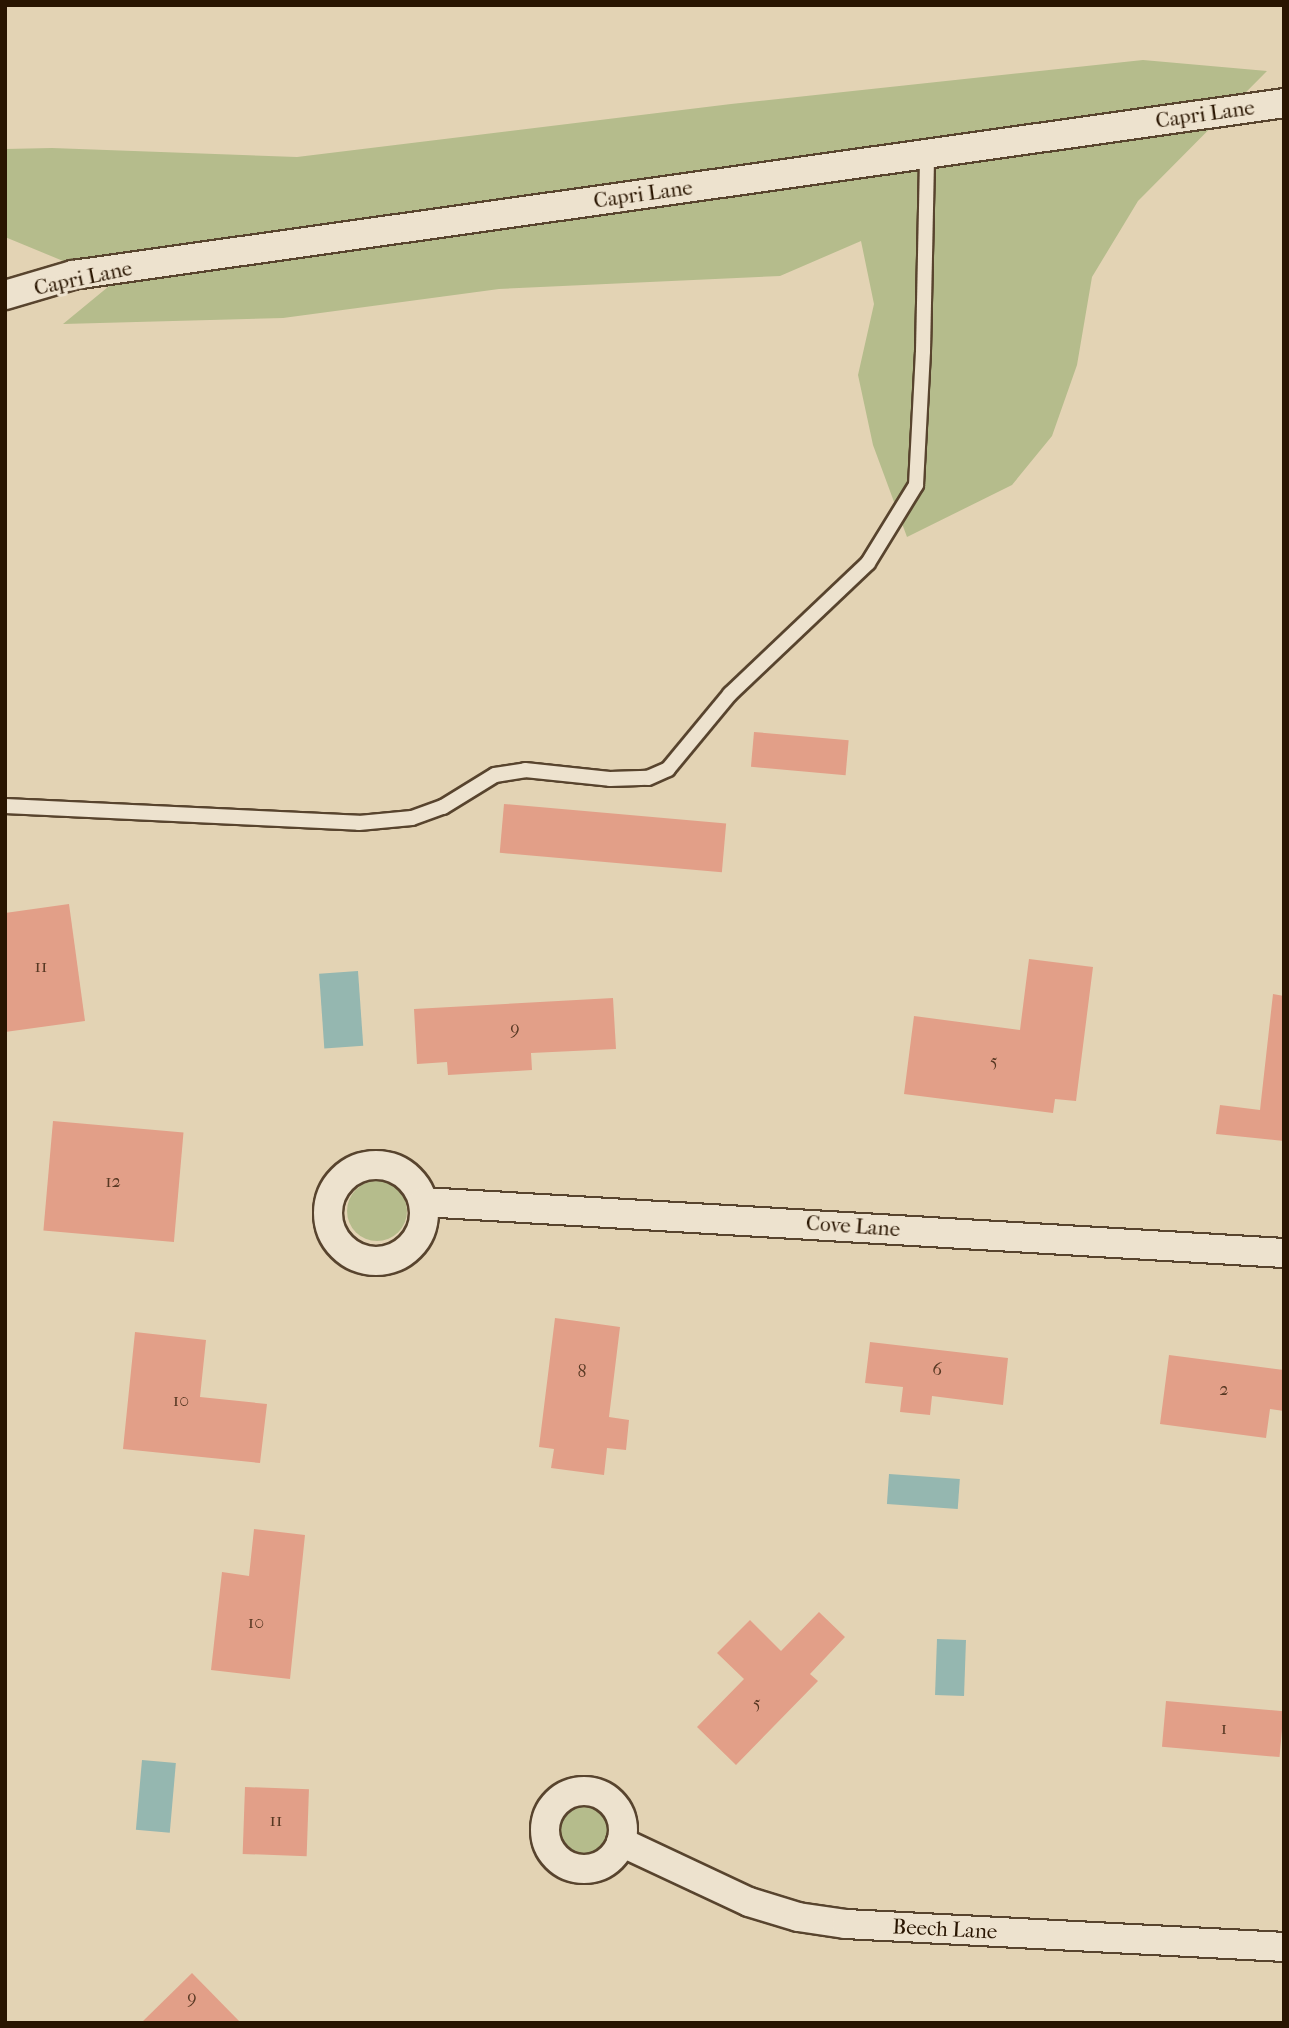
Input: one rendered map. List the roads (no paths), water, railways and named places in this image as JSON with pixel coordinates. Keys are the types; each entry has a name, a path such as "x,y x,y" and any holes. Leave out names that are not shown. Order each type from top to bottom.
{"street":[{"name":"Capri Lane","path":"5,295 74,275 1284,103"},
{"name":"Cove Lane","path":"423,1202 1284,1253"},
{"name":"Beech Lane","path":"621,1842 749,1902 798,1917 846,1924 1284,1947"}],"lane":[{"path":"5,806 359,823 412,818 443,807 495,775 525,769 610,779 648,778 668,769 730,694 867,563 916,485 923,351 927,154"}],"water":[{"path":"358,971 363,1046 324,1049 319,974"},
{"path":"889,1474 960,1479 958,1509 887,1504"},
{"path":"937,1639 966,1640 964,1696 935,1695"},
{"path":"142,1760 176,1763 170,1833 136,1830"}]}
